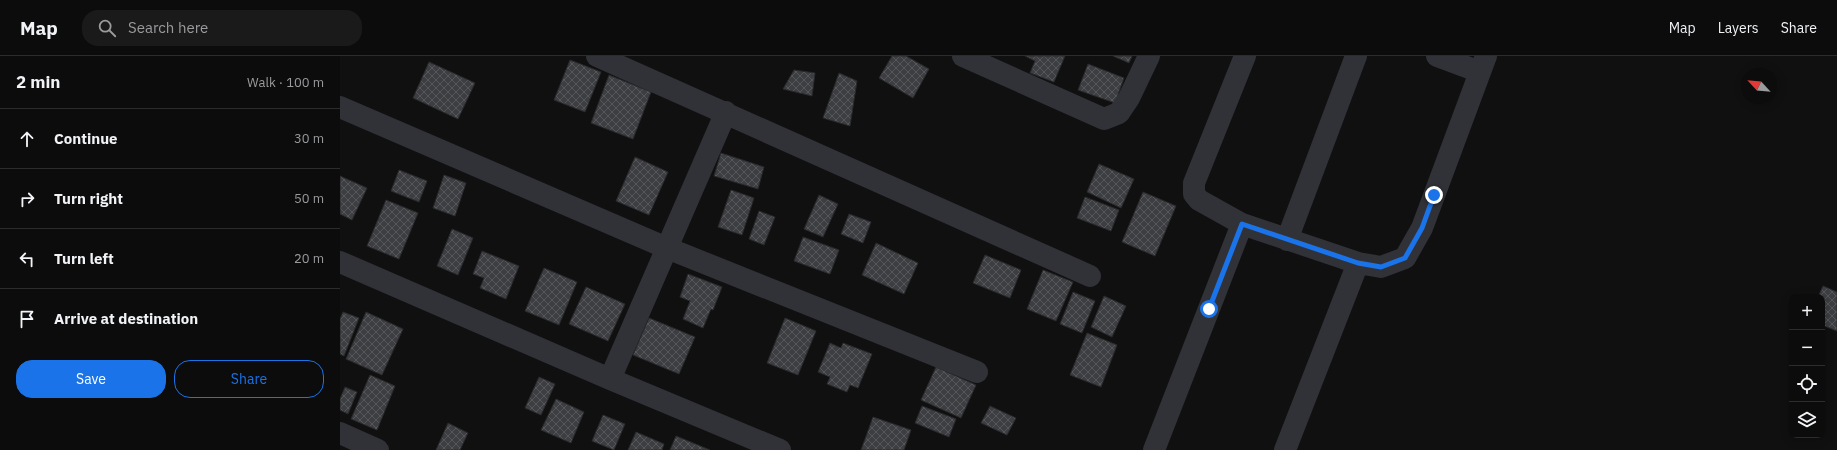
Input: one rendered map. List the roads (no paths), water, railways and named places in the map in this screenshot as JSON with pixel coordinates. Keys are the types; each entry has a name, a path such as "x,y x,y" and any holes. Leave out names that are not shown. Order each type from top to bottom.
{"street":[{"path":"597,56 726,112 1090,276"},
{"path":"963,56 1104,119 1119,113 1129,98 1149,56"},
{"path":"1245,56 1194,183 1194,194 1199,200 1242,224 1358,263 1381,267 1405,258 1422,228 1483,64 1437,56"},
{"path":"1287,240 1356,56"},
{"path":"340,107 668,248 977,372"},
{"path":"610,379 726,112"},
{"path":"1154,450 1242,224"},
{"path":"340,262 610,379 780,450"},
{"path":"1285,450 1358,263"},
{"path":"340,433 378,450"}]}
